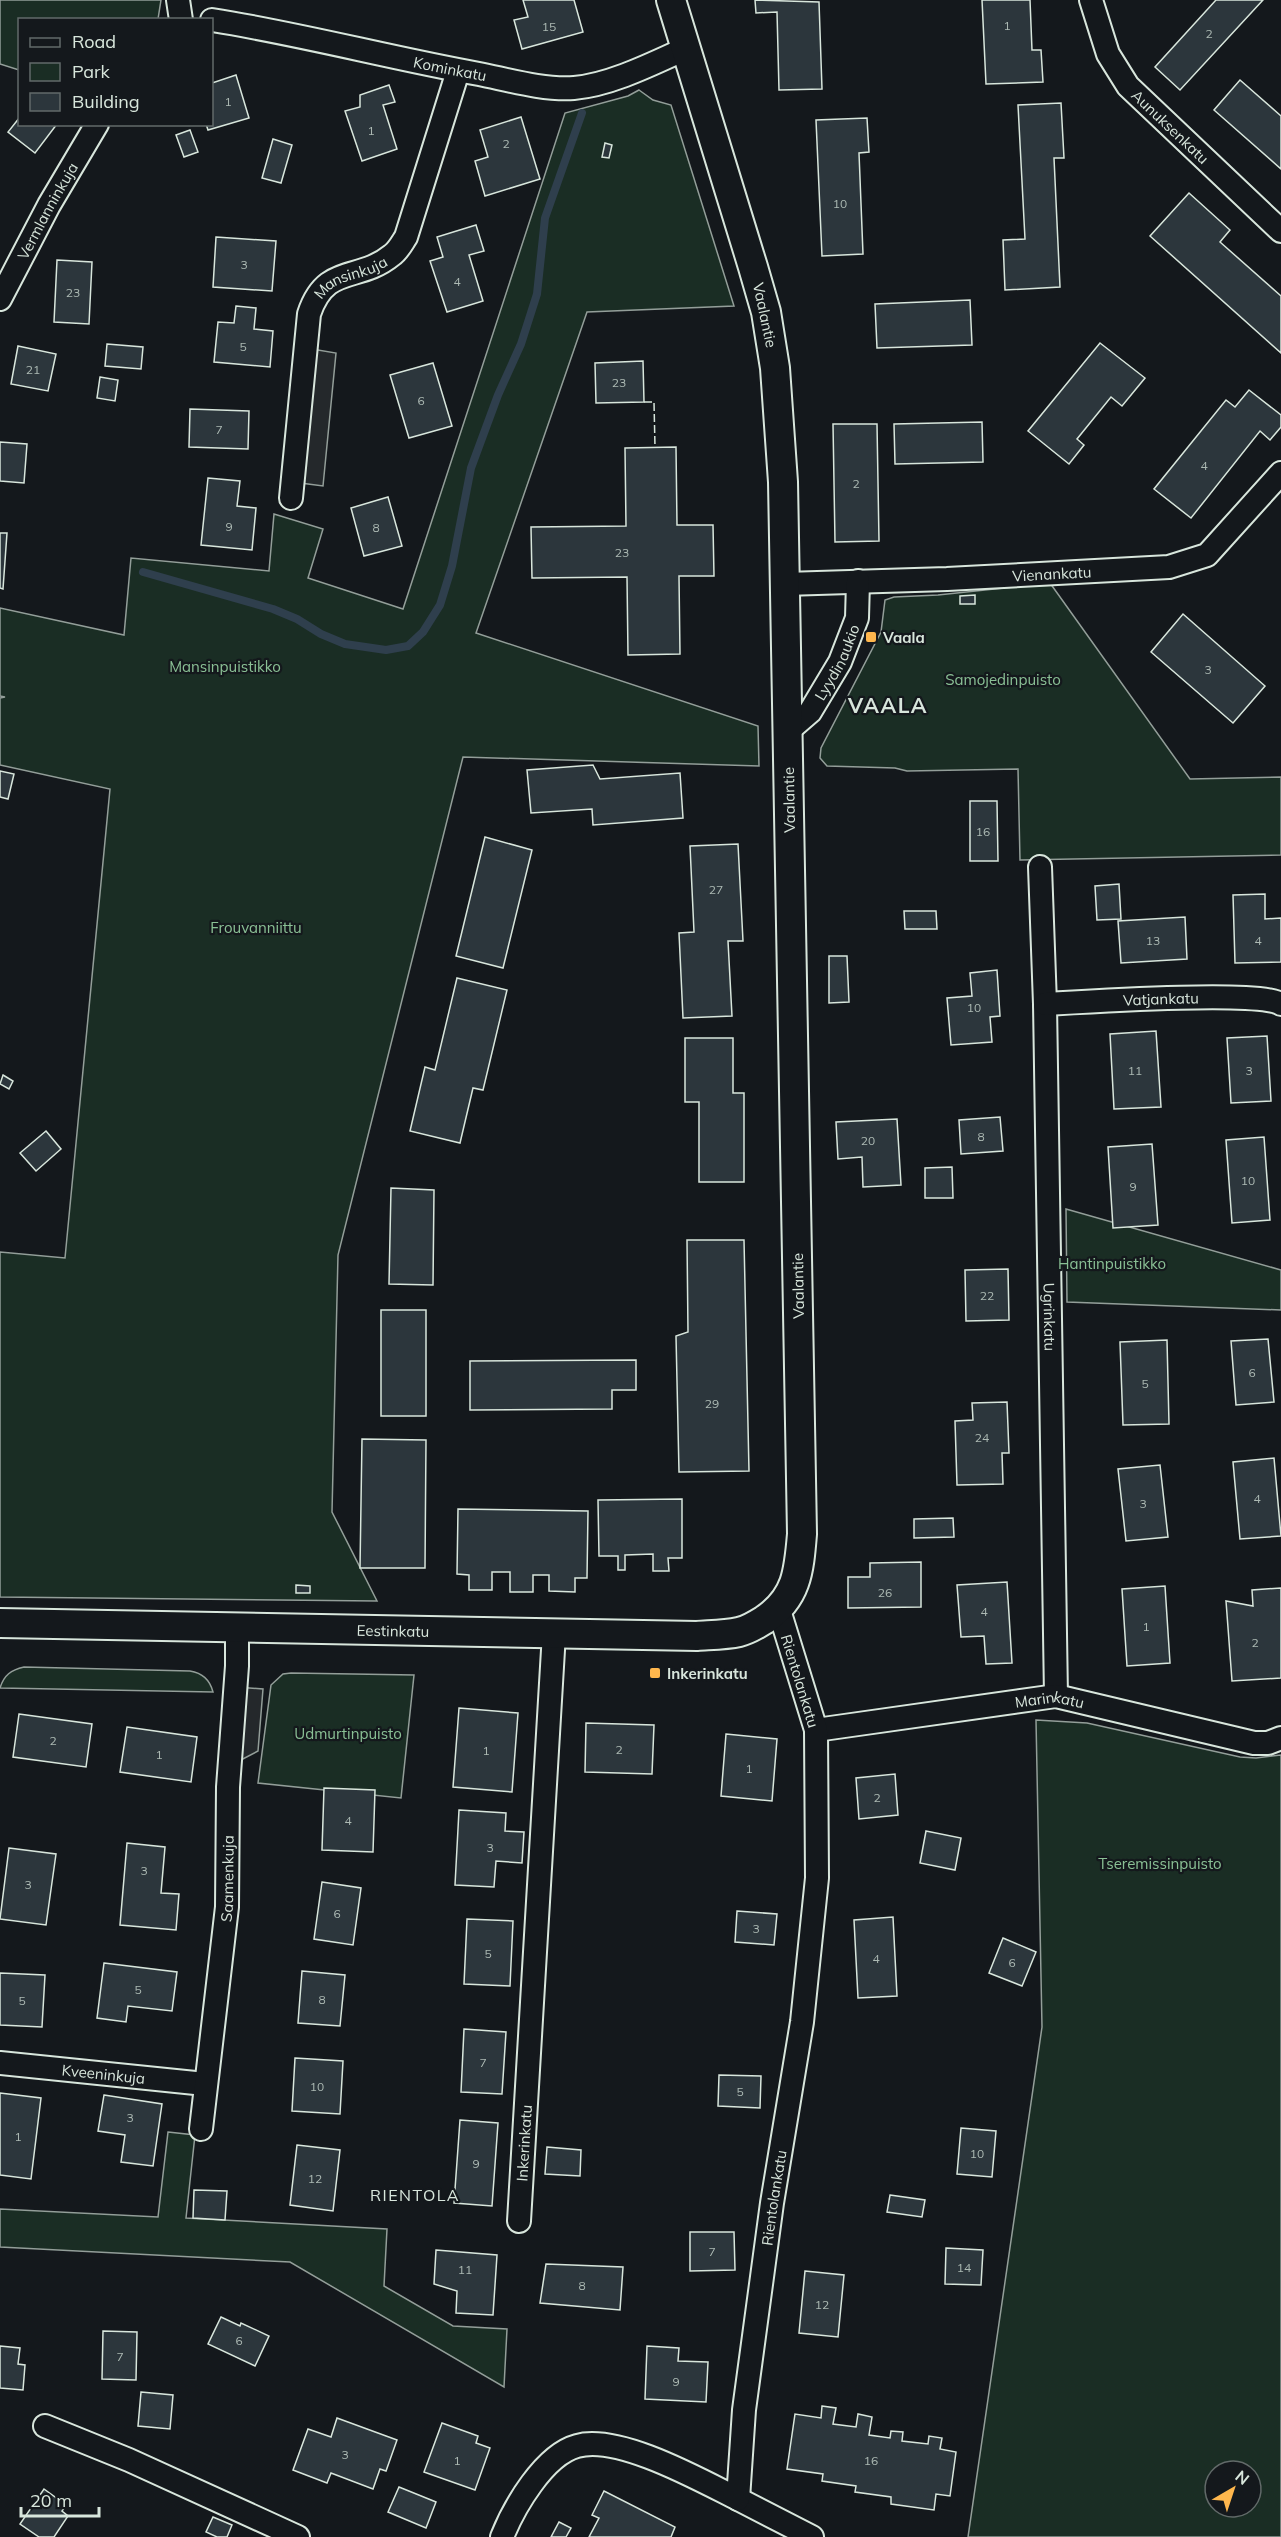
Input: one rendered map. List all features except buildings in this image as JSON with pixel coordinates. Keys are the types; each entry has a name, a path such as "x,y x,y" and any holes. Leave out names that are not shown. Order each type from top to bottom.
{"street":[{"path":"178,0 181,18"},
{"name":"Vaalantie","path":"671,0 766,312 779,413 785,584 802,1534 797,1574 790,1595 778,1610"},
{"name":"Aunuksenkatu","path":"1091,0 1108,54 1128,86 1281,231"},
{"name":"Kominkatu","path":"213,20 459,71 573,88 644,68 685,49"},
{"name":"Mansinkuja","path":"291,498 309,314 315,297 329,282 370,267 393,255 406,237 459,71"},
{"name":"Vermlanninkuja","path":"0,299 50,205 97,126"},
{"name":"Vienankatu","path":"785,584 947,579 1169,567 1207,555 1281,473"},
{"name":"Lyydinaukio","path":"788,731 810,712 840,662 856,618 858,581"},
{"name":"Ugrinkatu","path":"1040,867 1045,1004 1056,1696"},
{"name":"Vatjankatu","path":"1045,1004 1243,996 1279,1002"},
{"name":"Eestinkatu","path":"0,1623 697,1636 738,1632 752,1627 778,1610"},
{"name":"Rientolankatu","path":"738,2499 744,2410 772,2203 802,2022 817,1878 816,1730 778,1610"},
{"name":"Saamenkuja","path":"201,2129 227,1907 228,1787 237,1666 237,1627"},
{"name":"Inkerinkatu","path":"519,2221 554,1633"},
{"name":"Marinkatu","path":"816,1730 1056,1696 1254,1743 1280,1739"},
{"name":"Kveeninkuja","path":"0,2063 205,2084"},
{"path":"45,2427 129,2460 298,2537"},
{"path":"502,2537 529,2489 558,2456 576,2446 594,2444 633,2452 681,2471 813,2537"}],"green space":[{"path":"0,0 161,0 158,18 18,18 18,70 0,64"},
{"name":"Frouvanniittu","path":"639,90 653,100 671,105 734,306 587,312 476,633 758,726 759,766 463,757 338,1255 332,1512 377,1601 0,1597 0,1252 65,1258 110,789 0,765 0,698 5,697 0,696 0,608 124,635 131,558 269,571 274,514 323,529 308,578 403,609 565,113 628,96"},
{"name":"Samojedinpuisto","path":"1050,583 1190,779 1281,777 1281,855 1020,860 1018,769 907,771 895,768 827,766 820,758 821,748 881,632 885,600 894,597 938,595"},
{"name":"Hantinpuistikko","path":"1066,1209 1281,1270 1281,1310 1067,1302"},
{"path":"24,1667 190,1671 199,1673 205,1678 213,1692 0,1688 9,1674"},
{"name":"Udmurtinpuisto","path":"283,1674 414,1675 401,1798 258,1783 271,1685"},
{"name":"Tseremissinpuisto","path":"1036,1720 1087,1723 1240,1757 1281,1755 1281,2537 968,2537 1042,2027"},
{"path":"168,2132 195,2135 186,2218 387,2229 384,2286 453,2326 507,2329 504,2387 290,2262 0,2247 0,2209 158,2217"}],"shaded area":[{"path":"306,348 336,353 323,486 293,482"},
{"path":"236,1687 263,1689 258,1751 239,1761"}],"waterway":[{"path":"143,572 273,609 345,644 386,650 408,646 423,632 440,605 452,566 471,468 498,395 521,344 537,294 545,218 582,113"}],"fence":[{"path":"644,402 654,402 655,447"}],"place":[{"name":"Vaala","path":"871,637"},
{"name":"Inkerinkatu","path":"655,1673"}],"district":[{"name":"VAALA","path":"888,705"},
{"name":"RIENTOLA","path":"415,2195"}],"park label":[{"name":"Mansinpuistikko","path":"225,666"}]}
